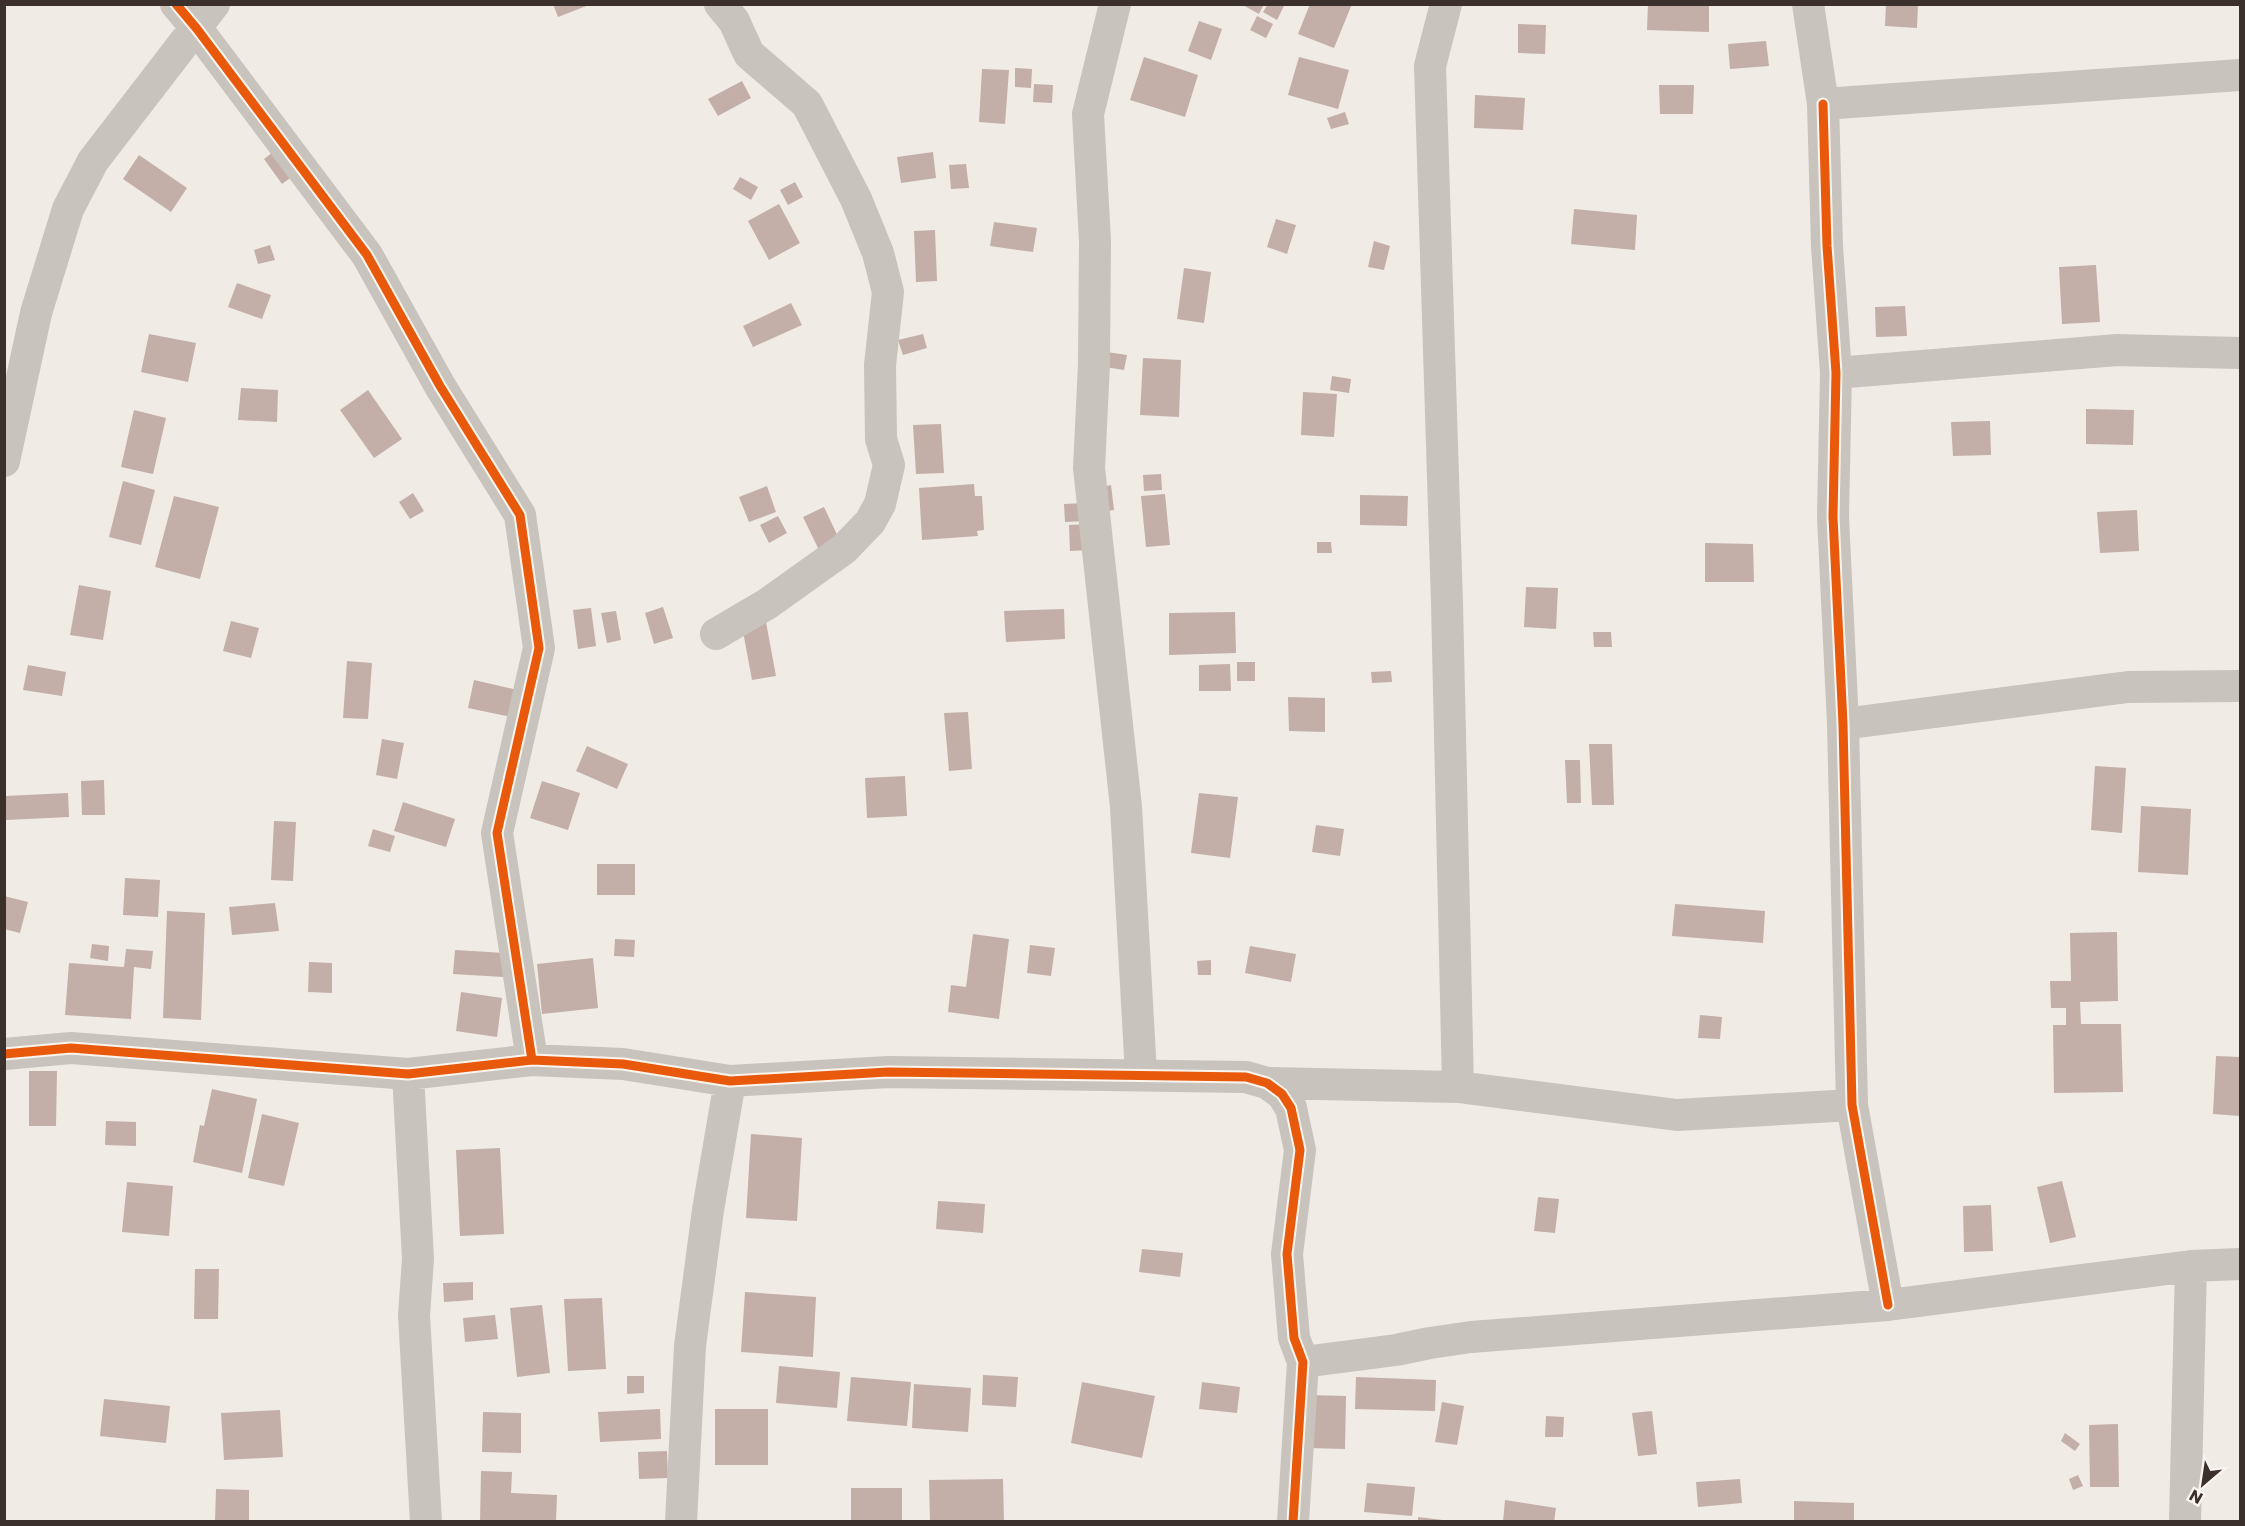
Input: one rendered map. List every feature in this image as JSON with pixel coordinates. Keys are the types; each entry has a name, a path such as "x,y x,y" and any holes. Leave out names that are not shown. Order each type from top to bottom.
{"street":[{"path":"176,4 206,17 367,255 440,387 520,514 539,648 497,833 532,1060"},
{"path":"716,634 767,604 844,549 870,522 880,504 889,465 881,439 880,365 888,292 878,253 856,199 807,104 748,54 734,21 720,4"},
{"path":"1115,4 1088,114 1095,241 1095,364 1089,468 1126,807 1142,1074"},
{"path":"1446,4 1430,66 1447,603 1458,1087"},
{"path":"1808,4 1823,104 1827,246 1836,373 1833,517 1843,724 1852,1106 1888,1305"},
{"path":"4,461 36,313 68,209 93,161 206,17"},
{"path":"1823,104 2241,75"},
{"path":"1836,373 2116,350 2241,353"},
{"path":"1843,724 2128,687 2241,686"},
{"path":"4,1054 71,1048 408,1074 532,1060 622,1064 730,1081 888,1072 1246,1077 1267,1083 1458,1087 1677,1115 1852,1106"},
{"path":"408,1074 418,1259 414,1315 426,1521"},
{"path":"681,1521 690,1346 708,1210 730,1081"},
{"path":"1267,1083 1282,1094 1291,1108 1300,1150 1287,1254 1294,1338 1303,1362 1293,1521"},
{"path":"1303,1362 1396,1350 1471,1337 1888,1305 2191,1266 2241,1264"},
{"path":"2185,1521 2191,1266"}],"building":[{"path":"553,4 589,4 589,5 558,17"},
{"path":"1241,4 1264,4 1259,14"},
{"path":"1268,4 1285,4 1277,20 1263,12"},
{"path":"1310,4 1352,4 1334,48 1298,34"},
{"path":"1648,4 1709,5 1709,32 1647,30"},
{"path":"1886,4 1918,4 1917,28 1885,26"},
{"path":"1257,16 1273,24 1266,38 1250,30"},
{"path":"1199,21 1222,29 1211,60 1188,51"},
{"path":"1518,24 1546,25 1545,54 1518,53"},
{"path":"1766,41 1769,66 1730,69 1728,44"},
{"path":"1144,57 1198,75 1185,117 1130,100"},
{"path":"1299,57 1349,70 1338,109 1288,95"},
{"path":"1015,68 1032,69 1031,88 1015,87"},
{"path":"982,69 1009,70 1005,124 979,122"},
{"path":"742,81 751,98 718,116 708,99"},
{"path":"1034,84 1053,85 1052,103 1033,102"},
{"path":"1659,85 1694,85 1693,114 1660,114"},
{"path":"1475,95 1525,98 1523,130 1474,128"},
{"path":"1345,112 1349,124 1331,129 1327,118"},
{"path":"282,145 301,170 282,184 264,159"},
{"path":"933,152 936,178 901,183 897,157"},
{"path":"139,155 187,188 171,212 123,179"},
{"path":"966,164 969,188 951,189 949,165"},
{"path":"740,177 758,187 751,200 733,189"},
{"path":"795,182 803,197 788,205 780,190"},
{"path":"779,204 800,243 769,260 748,221"},
{"path":"1574,209 1637,215 1635,250 1571,244"},
{"path":"1276,219 1296,225 1287,254 1267,247"},
{"path":"994,222 1037,228 1033,252 990,246"},
{"path":"935,230 937,281 916,282 914,231"},
{"path":"1374,241 1390,246 1384,270 1368,267"},
{"path":"270,245 275,260 258,264 254,250"},
{"path":"2096,265 2100,322 2062,324 2059,267"},
{"path":"1184,268 1211,272 1204,323 1177,319"},
{"path":"237,283 271,295 262,319 228,307"},
{"path":"791,303 802,325 753,347 743,326"},
{"path":"1905,306 1907,336 1876,337 1875,307"},
{"path":"149,334 196,343 188,382 141,372"},
{"path":"923,334 927,348 903,355 898,340"},
{"path":"1107,352 1127,355 1124,370 1105,367"},
{"path":"1143,358 1181,360 1179,417 1140,415"},
{"path":"1332,376 1351,379 1349,393 1330,390"},
{"path":"241,388 278,390 277,422 238,420"},
{"path":"368,390 402,439 374,458 340,410"},
{"path":"1303,392 1337,394 1334,437 1301,435"},
{"path":"2086,409 2134,410 2133,445 2086,444"},
{"path":"134,410 166,418 153,474 121,467"},
{"path":"1990,421 1991,455 1953,456 1951,422"},
{"path":"941,424 944,473 916,474 913,425"},
{"path":"1161,474 1162,490 1144,491 1143,475"},
{"path":"123,481 155,490 141,545 109,537"},
{"path":"974,484 975,496 982,496 984,530 977,531 978,536 922,540 919,488"},
{"path":"1111,485 1114,510 1100,512 1097,488"},
{"path":"767,486 776,512 749,522 739,497"},
{"path":"413,493 424,511 410,519 399,502"},
{"path":"1165,494 1170,545 1146,547 1141,496"},
{"path":"1360,495 1408,496 1407,526 1360,525"},
{"path":"174,496 219,507 200,579 155,567"},
{"path":"1084,503 1085,521 1065,522 1064,504"},
{"path":"824,507 840,541 819,550 803,517"},
{"path":"2137,510 2139,551 2100,553 2097,512"},
{"path":"778,516 787,533 769,543 760,525"},
{"path":"1089,524 1090,550 1070,551 1069,525"},
{"path":"1317,542 1331,542 1332,553 1317,553"},
{"path":"1705,543 1753,544 1754,582 1705,582"},
{"path":"79,585 111,591 103,640 70,635"},
{"path":"1526,587 1558,588 1556,629 1524,627"},
{"path":"663,607 673,638 654,644 645,613"},
{"path":"591,608 596,646 578,649 573,610"},
{"path":"1064,609 1065,639 1006,642 1004,611"},
{"path":"616,611 621,640 607,643 601,613"},
{"path":"1235,612 1236,653 1169,655 1169,613"},
{"path":"231,621 259,628 251,658 223,651"},
{"path":"766,622 776,676 752,680 742,626"},
{"path":"1593,632 1611,632 1612,647 1594,647"},
{"path":"347,661 372,663 368,719 343,718"},
{"path":"1237,662 1255,662 1255,681 1237,681"},
{"path":"1230,664 1231,691 1199,691 1199,665"},
{"path":"28,665 66,672 62,696 23,690"},
{"path":"1391,671 1392,682 1372,683 1371,672"},
{"path":"474,680 522,691 516,718 468,708"},
{"path":"1288,697 1325,698 1325,732 1289,731"},
{"path":"968,712 972,769 949,771 944,713"},
{"path":"382,739 404,743 397,779 376,775"},
{"path":"1589,744 1612,744 1614,805 1592,805"},
{"path":"587,746 628,764 617,789 576,771"},
{"path":"1565,760 1580,760 1581,803 1567,803"},
{"path":"2095,766 2126,768 2122,833 2091,830"},
{"path":"905,776 907,816 867,818 865,778"},
{"path":"104,780 105,815 82,815 81,781"},
{"path":"542,781 580,793 568,830 530,818"},
{"path":"68,793 69,817 6,820 5,796"},
{"path":"1199,793 1238,797 1230,858 1191,853"},
{"path":"403,802 455,819 446,847 394,831"},
{"path":"2141,806 2191,809 2188,875 2138,872"},
{"path":"274,821 296,822 293,881 271,880"},
{"path":"1316,825 1344,829 1340,856 1312,852"},
{"path":"373,829 395,836 390,852 368,846"},
{"path":"597,864 635,864 635,895 597,895"},
{"path":"125,878 160,880 158,917 123,915"},
{"path":"4,896 28,902 20,933 4,929"},
{"path":"275,903 279,931 232,935 229,907"},
{"path":"1675,904 1765,911 1763,943 1672,936"},
{"path":"167,911 205,913 201,1020 163,1018"},
{"path":"2117,932 2118,1001 2080,1002 2081,1024 2121,1024 2123,1092 2054,1093 2053,1025 2066,1025 2066,1008 2051,1008 2050,981 2071,981 2070,933"},
{"path":"973,934 1009,939 999,1019 948,1012 951,985 966,987"},
{"path":"615,939 635,940 634,957 614,956"},
{"path":"92,944 109,946 108,961 90,958"},
{"path":"1030,945 1055,948 1051,976 1027,973"},
{"path":"1250,946 1296,954 1291,982 1245,973"},
{"path":"126,949 153,951 151,969 134,967 131,1019 65,1015 69,963 124,967"},
{"path":"455,950 505,953 503,977 453,974"},
{"path":"593,958 598,1008 542,1014 537,964"},
{"path":"1211,960 1211,975 1198,975 1197,961"},
{"path":"309,962 332,963 332,993 308,992"},
{"path":"461,992 502,998 497,1037 456,1031"},
{"path":"1700,1015 1722,1017 1720,1039 1698,1038"},
{"path":"2216,1056 2240,1057 2240,1116 2213,1114"},
{"path":"29,1071 57,1071 56,1126 29,1126"},
{"path":"212,1089 257,1099 242,1173 193,1162 200,1125 204,1126"},
{"path":"262,1114 299,1123 284,1186 248,1178"},
{"path":"106,1121 136,1122 136,1146 105,1145"},
{"path":"751,1134 802,1138 797,1221 746,1218"},
{"path":"500,1148 504,1234 460,1236 456,1150"},
{"path":"2062,1181 2076,1237 2050,1243 2037,1187"},
{"path":"127,1182 173,1186 169,1236 122,1232"},
{"path":"1538,1197 1559,1199 1555,1233 1534,1231"},
{"path":"938,1201 985,1204 983,1233 936,1229"},
{"path":"1991,1205 1993,1251 1964,1252 1963,1206"},
{"path":"1142,1249 1183,1253 1180,1277 1139,1272"},
{"path":"195,1269 219,1269 218,1319 194,1319"},
{"path":"473,1282 473,1300 444,1302 443,1283"},
{"path":"745,1292 816,1297 813,1357 741,1352"},
{"path":"602,1298 606,1369 568,1371 564,1299"},
{"path":"542,1305 550,1373 517,1377 510,1308"},
{"path":"495,1315 498,1339 465,1342 463,1318"},
{"path":"779,1366 840,1372 837,1408 776,1403"},
{"path":"983,1375 1018,1377 1016,1407 982,1405"},
{"path":"627,1376 644,1376 644,1393 627,1394"},
{"path":"851,1377 911,1382 907,1426 847,1421"},
{"path":"1356,1377 1436,1380 1435,1411 1355,1409"},
{"path":"1082,1382 1155,1396 1142,1458 1071,1443"},
{"path":"1202,1382 1240,1387 1237,1413 1199,1409"},
{"path":"914,1384 971,1388 968,1432 912,1428"},
{"path":"1309,1395 1346,1396 1345,1449 1308,1448"},
{"path":"104,1399 170,1406 166,1443 100,1436"},
{"path":"1442,1402 1464,1406 1457,1445 1435,1442"},
{"path":"660,1409 661,1439 600,1442 598,1412"},
{"path":"715,1409 768,1409 768,1465 715,1465"},
{"path":"280,1410 283,1457 224,1460 221,1413"},
{"path":"1652,1411 1657,1454 1638,1456 1632,1413"},
{"path":"483,1412 521,1413 521,1453 482,1452"},
{"path":"1546,1416 1564,1417 1563,1437 1545,1437"},
{"path":"2118,1424 2119,1487 2090,1487 2089,1425"},
{"path":"2065,1433 2080,1444 2075,1451 2061,1441"},
{"path":"667,1451 668,1478 639,1479 638,1452"},
{"path":"481,1471 512,1472 511,1493 557,1495 556,1522 480,1522"},
{"path":"2078,1475 2083,1486 2073,1490 2069,1479"},
{"path":"1003,1479 1004,1522 930,1522 929,1480"},
{"path":"1740,1479 1742,1503 1698,1507 1696,1482"},
{"path":"1367,1483 1415,1487 1412,1516 1364,1512"},
{"path":"851,1488 902,1488 902,1522 851,1522"},
{"path":"216,1489 249,1490 249,1522 215,1522"},
{"path":"1505,1500 1556,1508 1554,1522 1503,1522"},
{"path":"1794,1501 1854,1503 1854,1522 1794,1522"},
{"path":"1418,1517 1443,1520 1442,1522 1418,1522"}],"cycle path":[{"path":"176,4 367,255 440,386 520,515 539,648 497,833 532,1060"},
{"path":"1823,104 1827,246 1836,373 1833,517 1843,724 1852,1105 1888,1305"},
{"path":"4,1054 71,1048 408,1074 532,1060 623,1064 730,1081 888,1072 1246,1077 1267,1083 1282,1094 1291,1108 1300,1150 1287,1254 1294,1338 1303,1362 1293,1522"}]}
